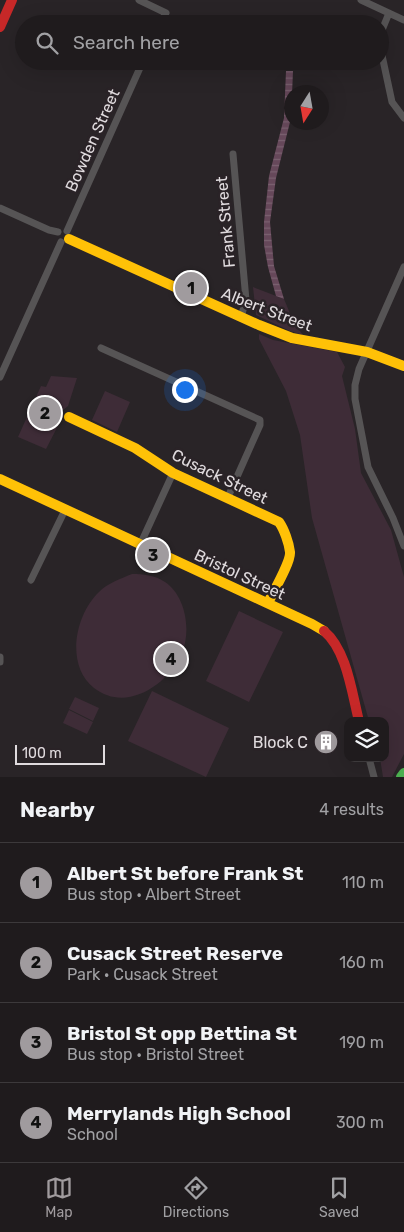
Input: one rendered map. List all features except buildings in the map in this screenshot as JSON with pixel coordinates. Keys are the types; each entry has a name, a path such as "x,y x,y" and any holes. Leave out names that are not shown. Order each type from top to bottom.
{"street":[{"path":"139,0 166,13 165,15"},
{"path":"360,0 404,20"},
{"path":"0,27 8,4"},
{"name":"Bowden Street","path":"0,377 66,237 139,70"},
{"path":"385,70 392,102 404,118"},
{"name":"Frank Street","path":"233,154 246,300 241,317"},
{"path":"0,208 58,232 58,239 66,237"},
{"name":"Albert Street","path":"66,237 241,317 292,338 367,352 404,366"},
{"path":"404,267 367,352 363,356 357,374 355,400 368,467 394,518 404,546"},
{"path":"101,348 260,420 260,425 228,497"},
{"name":"Cusack Street","path":"69,417 135,448 173,472 272,518 282,526 290,552 288,561 268,603"},
{"path":"140,545 173,472"},
{"name":"Bristol Street","path":"0,479 312,624 332,638 342,659 358,717"},
{"path":"31,580 65,510"},
{"path":"0,657 0,662"},
{"path":"370,762 374,777"},
{"path":"401,777 404,773"}],"shaded area":[{"path":"286,71 293,71 292,85 285,85"},
{"path":"284,118 284,130 288,130 276,178 270,222 274,266 284,299 276,296 264,245 264,222 269,176"},
{"path":"253,287 284,299 294,323 303,335 256,315"},
{"path":"259,334 273,340 337,352 345,367 342,376 355,429 361,473 391,530 404,577 404,754 392,777 383,777 381,762 389,762 389,717 368,717 312,518 300,435 286,391 259,339"},
{"path":"51,376 77,378 68,406 62,411 61,420 46,449 18,437 41,386 46,387"},
{"path":"105,391 130,402 117,432 92,420"},
{"path":"132,574 157,578 172,588 178,596 185,615 186,636 181,655 175,666 166,676 144,692 119,698 106,695 94,688 85,678 79,667 77,640 79,626 84,613 99,592 114,581"},
{"path":"239,611 283,632 249,702 206,681"},
{"path":"152,691 229,728 206,777 128,741"},
{"path":"75,697 99,708 93,721 69,709"},
{"path":"69,710 93,722 87,734 63,723"}],"traffic: fast":[{"path":"401,777 404,773"}],"traffic: slow":[{"path":"69,239 259,325 292,338 367,352 404,366"},
{"path":"69,417 135,448 173,473 279,522 287,540 290,557 268,603"},
{"path":"0,479 324,631"}],"traffic: jam":[{"path":"0,27 12,0"},
{"path":"324,631 338,649 348,673 358,717"}],"place":[{"name":"Albert St before Frank St","path":"191,288"},
{"name":"Cusack Street Reserve","path":"45,413"},
{"name":"Bristol St opp Bettina St","path":"153,555"},
{"name":"Merrylands High School","path":"171,659"},
{"name":"Block C","path":"326,742"}]}
